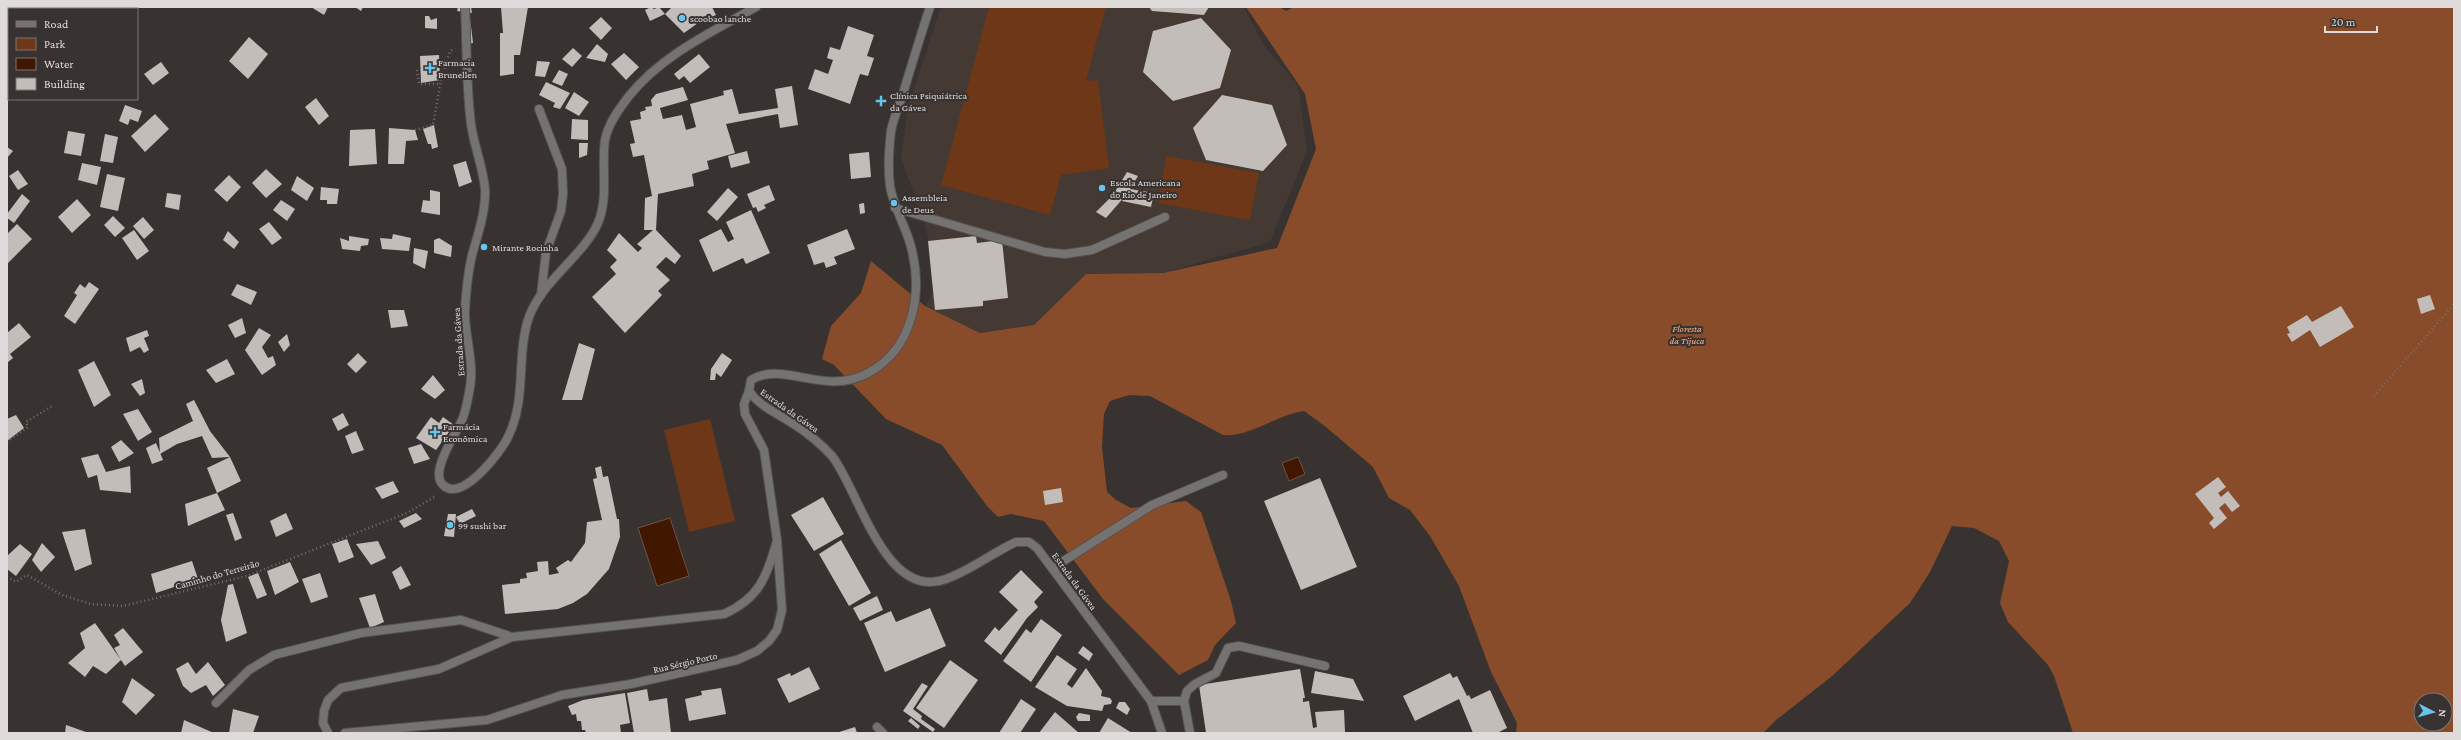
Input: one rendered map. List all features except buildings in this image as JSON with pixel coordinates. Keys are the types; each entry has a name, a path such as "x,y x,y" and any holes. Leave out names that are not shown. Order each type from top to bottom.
{"street":[{"name":"Estrada da Gávea","path":"449,488 442,485 438,478 438,467 464,417 471,386 470,346 465,317 466,290 483,216 485,190 472,126 466,71 465,7"},
{"path":"449,488 455,488 471,482 494,459 509,436 519,396 523,336 532,310 541,294 598,223 603,203 605,140 611,122 630,95 652,72 690,44 756,7"},
{"name":"Estrada da Gávea","path":"930,7 891,130 890,185 896,208 909,238 914,258 916,279 915,307 907,334 890,355 869,373 850,381 820,382 768,373 751,380 749,391 759,403 821,443 848,480 858,506 890,560 912,579 926,582 945,580 1016,542 1029,542 1043,553 1151,701 1162,733"},
{"path":"539,109 562,169 563,188 561,211 546,252 541,294"},
{"path":"896,208 1045,252 1065,254 1092,250 1165,217"},
{"name":"Rua Sérgio Porto","path":"345,733 487,720 562,695 631,684 737,660 757,651 777,630 782,610 777,540 764,450 745,414 744,404 749,391"},
{"path":"1054,567 1152,505 1223,475"},
{"path":"328,733 323,723 324,710 328,700 341,688 439,669 512,637 724,614 742,606 756,591 768,571 777,540"},
{"path":"216,703 249,670 274,655 360,633 461,620 512,637"},
{"path":"1190,733 1184,701 1187,692 1195,684 1220,669 1224,653 1228,648 1239,646 1325,666"},
{"path":"1151,701 1184,701"},
{"path":"877,727 883,733"}],"path":[{"path":"414,130 433,125 440,84 447,57 450,50 453,50"},
{"path":"416,70 419,84 440,84"},
{"path":"2374,396 2454,304"},
{"path":"7,442 28,427 26,422 52,406"},
{"name":"Caminho do Terreirão","path":"7,577 16,582 27,575 62,595 92,604 122,606 247,576 407,513 449,488"}],"shaded area":[{"name":"Escola Americana do Rio de Janeiro","path":"941,7 1244,7 1265,47 1298,85 1307,151 1270,242 1163,273 1086,274 1034,325 980,333 925,306 939,282 923,217 901,159 908,107"}],"green space":[{"path":"989,7 1106,7 1086,81 1098,80 1109,168 1061,175 1050,215 941,185"},
{"name":"Floresta da Tijuca","path":"1246,7 1279,7 1286,11 1294,7 2454,7 2454,733 2073,733 2054,676 2048,665 2008,622 2000,603 2009,561 1999,541 1974,528 1952,526 1930,572 1910,603 1831,677 1776,720 1763,733 1516,733 1517,723 1491,672 1459,586 1430,536 1410,510 1389,498 1373,467 1326,427 1304,411 1294,413 1243,433 1223,435 1150,396 1129,395 1110,401 1104,414 1102,447 1107,492 1116,500 1131,508 1186,501 1201,512 1231,601 1236,623 1215,645 1208,660 1179,675 1103,599 1044,521 1011,514 998,517 987,506 942,445 886,419 834,365 822,359 831,326 861,293 871,261 925,306 980,333 1034,325 1086,274 1163,273 1277,248 1316,149 1305,94"},
{"path":"1166,156 1259,173 1250,220 1158,203"},
{"path":"710,419 735,521 689,532 664,430"}],"water":[{"path":"1298,457 1305,474 1289,481 1282,463"},
{"path":"670,518 689,576 657,586 638,528"}],"place":[{"name":"scoobao lanche","path":"682,18"},
{"name":"Farmacia Brunellen","path":"430,68"},
{"name":"Clínica Psiquiátrica da Gávea","path":"881,101"},
{"name":"Escola Americana do Rio de Janeiro","path":"1102,188"},
{"name":"Assembleia de Deus","path":"894,203"},
{"name":"Mirante Rocinha","path":"484,247"},
{"name":"Farmácia Econômica","path":"435,432"},
{"name":"99 sushi bar","path":"450,525"}]}
